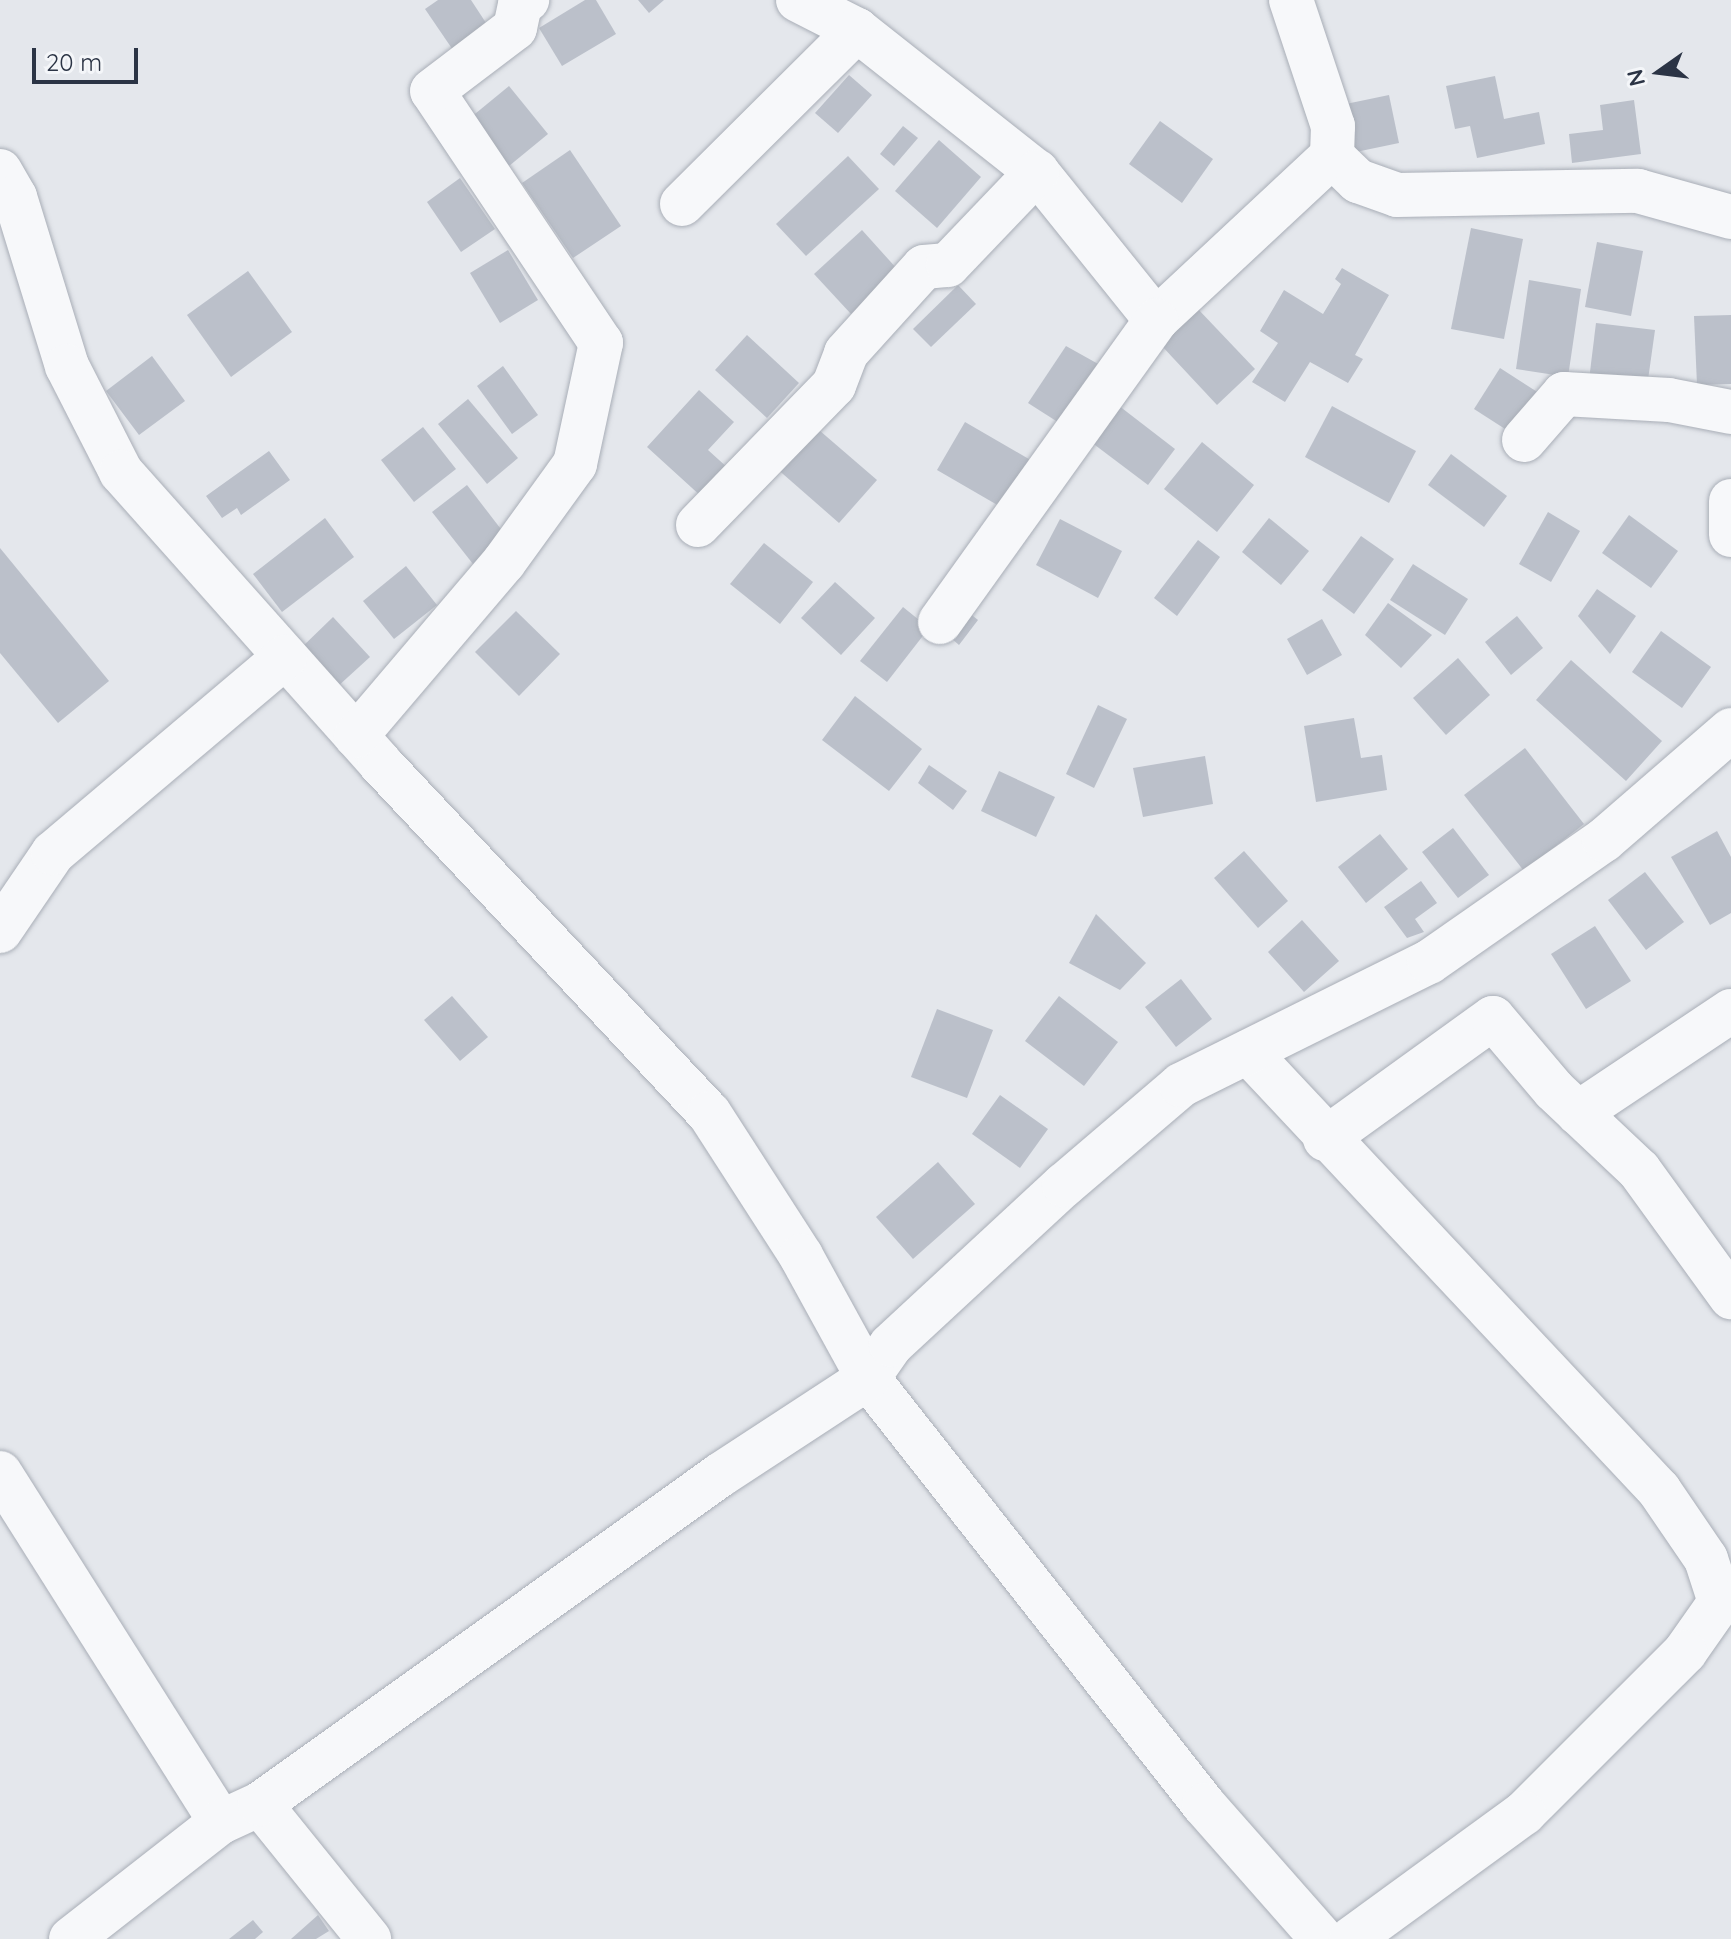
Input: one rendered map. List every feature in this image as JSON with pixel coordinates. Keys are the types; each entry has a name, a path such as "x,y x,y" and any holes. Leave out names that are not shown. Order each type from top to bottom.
{"street":[{"path":"356,736 504,562 575,464 601,343 432,91 515,28 520,5 527,0"},
{"path":"798,0 857,30 1037,172 1156,320"},
{"path":"940,622 1156,320 1332,156 1333,126 1291,0"},
{"path":"682,204 857,30"},
{"path":"1332,156 1358,181 1397,195 1638,191 1731,217"},
{"path":"0,171 15,197 67,366 121,472 356,736 709,1113 801,1256 868,1378 1204,1805 1322,1939"},
{"path":"698,525 834,385 846,353 924,267 948,265 1037,172"},
{"path":"1524,440 1564,394 1669,400 1731,412"},
{"path":"1731,501 1731,535"},
{"path":"0,931 53,853 285,657"},
{"path":"71,1939 240,1813 720,1475 868,1378 891,1345 1064,1185 1181,1085 1429,962 1604,840 1731,730"},
{"path":"1578,1113 1731,1011"},
{"path":"1325,1139 1493,1018 1578,1113 1639,1170 1731,1297"},
{"path":"1248,1052 1325,1139 1659,1490 1706,1559 1725,1609 1524,1813 1351,1939"},
{"path":"0,1473 240,1813 369,1939"}],"building":[{"path":"438,0 471,0 490,29 455,53 425,9"},
{"path":"585,0 596,0 616,34 562,66 539,28"},
{"path":"638,0 664,0 649,13"},
{"path":"849,75 872,95 838,133 815,113"},
{"path":"1495,76 1504,119 1539,112 1545,144 1477,158 1470,126 1455,129 1446,86"},
{"path":"509,86 548,134 509,166 470,118"},
{"path":"1389,95 1399,143 1351,153 1341,105"},
{"path":"1634,100 1641,154 1572,163 1569,134 1603,130 1600,105"},
{"path":"1160,121 1213,159 1182,203 1129,164"},
{"path":"903,126 918,138 894,166 880,154"},
{"path":"939,140 981,177 937,228 895,191"},
{"path":"570,150 621,226 573,258 522,183"},
{"path":"848,156 879,189 806,256 776,224"},
{"path":"460,178 495,229 461,252 427,202"},
{"path":"1471,228 1523,239 1504,339 1451,329"},
{"path":"862,230 898,270 851,314 814,274"},
{"path":"1597,242 1643,251 1631,316 1585,307"},
{"path":"508,250 538,300 500,323 470,273"},
{"path":"1342,268 1389,295 1355,355 1363,359 1348,383 1310,362 1285,402 1252,382 1278,343 1260,331 1284,290 1323,314 1341,284 1335,279"},
{"path":"248,271 292,332 231,377 187,315"},
{"path":"1529,280 1581,289 1568,377 1516,369"},
{"path":"958,285 976,304 931,347 913,329"},
{"path":"1197,308 1255,369 1217,405 1160,344"},
{"path":"1731,315 1731,384 1697,385 1694,316"},
{"path":"1596,323 1655,330 1647,387 1589,380"},
{"path":"747,335 799,383 767,418 715,370"},
{"path":"1066,346 1100,365 1064,426 1028,403"},
{"path":"152,356 185,401 139,435 106,391"},
{"path":"503,366 538,415 512,434 477,386"},
{"path":"1500,368 1542,395 1516,436 1474,409"},
{"path":"699,390 734,422 708,450 729,469 703,498 647,447"},
{"path":"468,399 518,458 487,484 438,424"},
{"path":"1114,402 1175,449 1148,485 1087,439"},
{"path":"1332,406 1416,451 1389,503 1305,457"},
{"path":"965,422 1034,462 1006,510 937,470"},
{"path":"812,424 877,480 839,523 775,467"},
{"path":"423,427 456,469 414,502 381,460"},
{"path":"1202,442 1254,485 1217,532 1164,489"},
{"path":"269,451 290,480 241,515 237,508 222,518 206,496"},
{"path":"1451,454 1507,496 1484,527 1428,485"},
{"path":"467,485 507,537 473,564 432,512"},
{"path":"1548,512 1580,531 1551,582 1519,564"},
{"path":"1629,515 1678,551 1651,588 1602,553"},
{"path":"325,518 354,557 282,612 253,574"},
{"path":"1269,518 1309,551 1281,585 1242,552"},
{"path":"1060,519 1122,551 1098,598 1036,565"},
{"path":"1361,536 1394,559 1354,614 1322,590"},
{"path":"1198,540 1220,557 1177,616 1154,598"},
{"path":"764,543 813,582 780,624 730,584"},
{"path":"0,548 109,681 58,723 0,653"},
{"path":"1413,564 1468,599 1445,635 1390,600"},
{"path":"406,566 437,605 394,639 363,601"},
{"path":"835,582 875,618 841,655 801,618"},
{"path":"1597,589 1636,616 1610,654 1578,616"},
{"path":"1388,603 1432,635 1401,668 1365,635"},
{"path":"903,607 929,628 887,682 860,661"},
{"path":"963,608 978,620 959,645 944,632"},
{"path":"516,611 560,654 519,696 475,652"},
{"path":"1517,616 1543,648 1511,675 1485,642"},
{"path":"333,617 370,657 336,688 300,649"},
{"path":"1322,619 1342,655 1307,675 1287,639"},
{"path":"1661,631 1711,667 1682,708 1632,672"},
{"path":"1458,658 1490,695 1446,735 1413,698"},
{"path":"1571,660 1662,741 1626,781 1536,700"},
{"path":"855,696 922,749 889,791 822,740"},
{"path":"1098,705 1127,719 1094,788 1066,774"},
{"path":"1354,718 1361,758 1382,755 1387,790 1316,802 1304,726"},
{"path":"1525,748 1584,824 1524,871 1464,795"},
{"path":"1205,756 1213,804 1143,817 1133,768"},
{"path":"929,765 967,791 953,810 918,783"},
{"path":"999,771 1055,797 1036,837 981,811"},
{"path":"1453,828 1489,875 1458,898 1422,852"},
{"path":"1717,831 1731,857 1731,913 1710,925 1671,857"},
{"path":"1380,834 1408,869 1366,903 1338,867"},
{"path":"1244,851 1288,901 1258,928 1214,878"},
{"path":"1645,872 1684,922 1646,950 1608,900"},
{"path":"1421,881 1437,903 1415,919 1424,932 1407,938 1384,907"},
{"path":"1096,914 1146,963 1120,990 1069,963"},
{"path":"1302,920 1339,961 1304,992 1268,952"},
{"path":"1595,926 1631,981 1586,1009 1551,954"},
{"path":"1181,979 1212,1019 1176,1047 1145,1007"},
{"path":"452,996 488,1037 460,1061 424,1020"},
{"path":"1059,996 1118,1042 1084,1086 1025,1041"},
{"path":"937,1009 993,1030 967,1098 911,1077"},
{"path":"1000,1095 1048,1129 1020,1168 972,1134"},
{"path":"938,1162 975,1204 913,1259 876,1217"},
{"path":"318,1915 329,1931 316,1939 291,1939"},
{"path":"253,1920 263,1932 255,1939 229,1939"}]}
